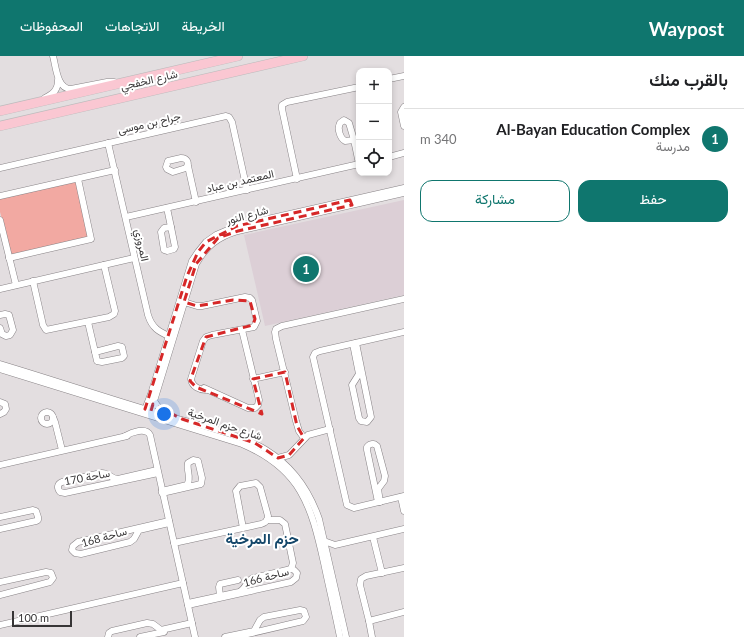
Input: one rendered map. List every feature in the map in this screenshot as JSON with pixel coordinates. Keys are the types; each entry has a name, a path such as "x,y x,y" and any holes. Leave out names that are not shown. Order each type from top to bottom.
{"highway":[{"name":"شارع الخفجي","path":"0,111 238,56"},
{"name":"شارع الخفجي","path":"0,126 303,56"}],"street":[{"path":"33,104 54,92 58,86 54,56"},
{"path":"392,78 404,76"},
{"path":"58,78 63,88 71,90 110,81 116,85"},
{"path":"297,179 282,105 287,102 356,87"},
{"path":"404,107 401,112 404,126"},
{"name":"جراح بن موسى","path":"0,168 226,116 229,117 232,122 247,190"},
{"path":"354,140 356,150"},
{"name":"المروزي","path":"108,143 149,320 155,329 171,337"},
{"path":"392,156 404,153"},
{"name":"المعتمد بن عباد","path":"126,217 356,165"},
{"path":"188,166 196,202"},
{"path":"0,196 114,170"},
{"path":"9,258 91,239 78,179"},
{"name":"شارع النور","path":"147,412 151,394 196,264 209,246 218,238 238,231 351,203 404,188"},
{"name":"شارع النور","path":"147,412 154,400 192,262 206,242 216,235 237,226 404,193"},
{"path":"167,208 171,227"},
{"path":"0,220 16,285"},
{"path":"0,289 134,258"},
{"path":"33,281 45,329 50,330 88,322 109,317 114,313 104,265"},
{"path":"184,302 197,306 246,299 252,305 257,322 256,326 253,328 213,335 206,340 201,349 195,368 194,382 206,390 241,404 250,405 254,404 256,392 242,330"},
{"path":"304,438 297,426 278,345 279,332 291,325 404,299"},
{"path":"0,314 9,315 12,320 13,332 6,336 2,334 0,328"},
{"path":"88,322 95,352"},
{"path":"404,333 327,350 316,356 318,374 347,505 354,508 402,497 404,511"},
{"path":"354,344 371,417 367,422 361,421 359,418 352,388 352,383 359,376 354,344"},
{"name":"شارع حزم المرخية","path":"0,364 113,399 242,444 265,455 287,473 302,494 310,509 340,637"},
{"name":"شارع حزم المرخية","path":"0,370 147,412 182,419 249,441 267,450 278,458 299,480 314,506 346,637"},
{"path":"253,379 285,372"},
{"path":"355,380 364,382"},
{"path":"113,399 118,398 141,403 151,394"},
{"path":"154,400 157,406 162,410 182,419"},
{"path":"0,402 5,404 6,409 0,414"},
{"path":"52,420 60,451"},
{"path":"278,458 288,455 304,438 313,433 330,429"},
{"path":"0,465 125,436 140,431 146,431 150,435 152,450 195,637"},
{"path":"373,443 378,448 385,476 384,481 378,488 379,502 367,450 368,445 373,443"},
{"path":"288,455 288,467"},
{"path":"190,460 196,460 199,462 202,480 200,484 162,492 189,484 190,479 188,464 190,460"},
{"name":"ساحة 170","path":"158,472 65,493 60,492 58,488 60,483 65,481 101,473 105,473 114,479 118,479 158,472"},
{"path":"106,484 109,481 109,475"},
{"path":"190,479 195,486"},
{"path":"373,481 381,484"},
{"path":"245,526 236,493 237,489 242,485 253,483 259,485 268,516 267,520"},
{"path":"255,486 259,490 264,517 261,521 245,526 239,491 243,488 255,486"},
{"path":"0,517 33,510 36,511 38,517 36,521 0,529"},
{"path":"174,542 263,523 267,520 280,520 284,524 294,563 291,569"},
{"name":"ساحة 168","path":"169,522 138,531 133,541 130,542 81,554 75,553 72,550 73,546 78,542 169,522"},
{"path":"324,542 335,545 404,529"},
{"path":"129,530 135,536"},
{"path":"373,537 382,573"},
{"path":"327,556 335,545"},
{"name":"ساحة 166","path":"291,569 297,573 297,577 294,581 188,604 241,592 248,580 253,578 291,569"},
{"path":"373,637 360,581 364,577 404,570"},
{"path":"0,582 46,572 51,573 53,578 50,582 0,595"},
{"path":"220,596 220,584 238,580"},
{"path":"0,625 183,583"},
{"path":"245,586 250,591"},
{"path":"225,637 254,631 260,620 264,617 300,610 305,612 306,617 303,621 235,637"},
{"path":"369,620 404,612"},
{"path":"108,637 109,633 112,631 147,623 155,625 159,629 163,630 192,624"},
{"path":"140,637 192,624"},
{"path":"153,634 155,625"},
{"path":"257,625 262,631"}],"highlighted area":[{"path":"350,200 352,205 238,231 218,238 196,264 184,302 197,306 233,300 250,301 255,319 253,325 206,337 190,381 196,387 262,414 253,379 285,372 297,426 304,438 289,455 278,458 255,443 182,419 153,404 151,411 145,409 187,276 198,252 206,242 237,226"}],"shaded area":[{"path":"76,180 89,239 11,257 0,212 0,198"},
{"path":"404,200 404,295 265,326 244,235"}],"place":[{"name":"Al-Bayan Education Complex","path":"306,269"}],"district":[{"name":"حزم المرخية","path":"262,539"}]}
